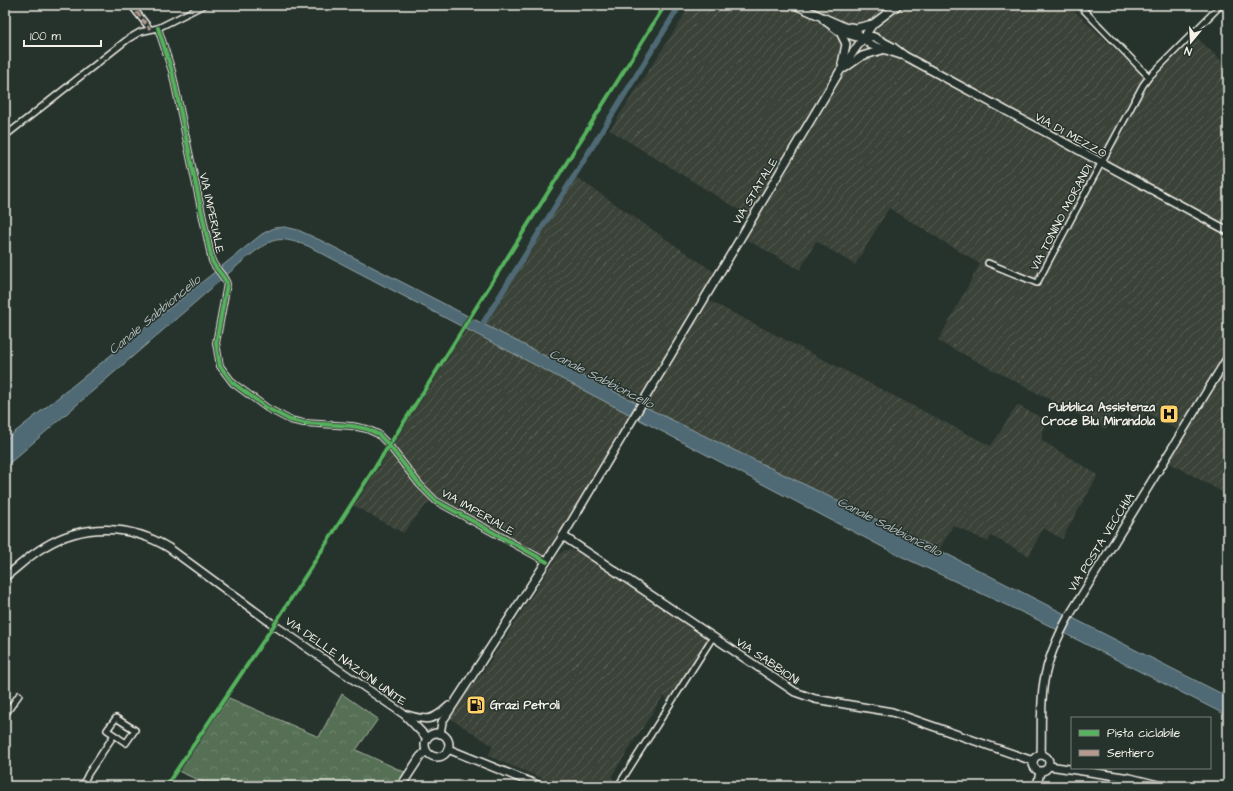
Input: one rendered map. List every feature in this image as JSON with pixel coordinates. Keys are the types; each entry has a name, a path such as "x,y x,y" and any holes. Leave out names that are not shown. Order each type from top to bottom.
{"street":[{"path":"131,5 150,29"},
{"path":"5,136 128,39 150,29 158,28 204,5"},
{"path":"795,5 843,29 856,32 863,39 882,50 905,56"},
{"name":"VIA STATALE","path":"460,694 563,536 840,71 873,24 898,5"},
{"path":"1079,5 1149,76"},
{"name":"VIA TONINO MORANDI","path":"988,263 1037,283 1149,76 1220,5"},
{"path":"843,29 873,24 872,32 874,37"},
{"name":"VIA IMPERIALE","path":"158,28 172,71 214,266 225,279 227,290 216,343 220,366 233,383 267,408 290,420 304,423 352,426 367,429 378,434 388,444 420,485 436,501 547,562"},
{"path":"840,71 846,53 843,29"},
{"path":"863,39 869,36 874,37 905,56"},
{"path":"840,71 862,56 882,50"},
{"name":"VIA DI MEZZO","path":"905,56 1228,232"},
{"name":"VIA POSTA VECCHIA","path":"1041,755 1044,683 1048,665 1060,634 1069,616 1228,357"},
{"name":"VIA DELLE NAZIONI UNITE","path":"5,577 44,546 81,532 117,529 142,535 168,548 274,625 405,715 427,738"},
{"name":"VIA SABBIONI","path":"563,536 788,689 815,700 892,712 1033,761"},
{"path":"618,786 713,637"},
{"path":"440,734 442,722 460,694"},
{"name":"VIA DELLE NAZIONI UNITE","path":"405,715 421,720 431,719 443,712 460,694"},
{"path":"5,715 19,695"},
{"path":"116,718 135,730 126,743 114,735 108,730 116,718"},
{"path":"433,734 440,734 447,739 448,749 445,754 439,757 433,756 426,751 425,746 427,738 433,734"},
{"path":"82,786 88,774 114,735"},
{"path":"448,749 540,786"},
{"path":"401,786 420,757 426,751"},
{"path":"1040,772 1035,769 1033,761 1036,756 1041,755 1046,757 1049,766"},
{"path":"1040,772 1046,770 1049,766"},
{"path":"1049,766 1130,778 1162,786"},
{"path":"1037,786 1040,772"}],"shaded area":[{"path":"691,5 1068,5 1150,82 1195,36 1228,67 1228,495 1166,461 1183,433 1146,412 1140,421 1119,407 1106,429 938,341 980,264 889,208 855,265 816,241 800,270 742,237 752,218 610,130"},
{"path":"573,175 717,274 704,298 991,446 1017,405 1046,420 1041,440 1098,475 1062,539 1043,528 1029,556 991,536 988,542 953,525 939,550 627,398 483,325"},
{"path":"462,327 632,415 543,561 432,498 403,533 351,504 431,380"},
{"path":"565,550 576,551 709,637 669,700 663,696 611,777 614,779 609,786 561,786 488,756 493,746 450,718 469,689 484,671 559,554"}],"green space":[{"path":"342,694 378,719 356,750 411,775 404,786 212,786 178,771 229,698 319,737"}],"water":[{"path":"285,227 298,230 322,241 627,398 939,550 1228,697 1228,716 1032,617 894,553 308,246 288,240 268,243 244,260 5,467 5,440 262,234 274,228"}],"waterway":[{"path":"480,328 680,5"}],"marked path":[{"path":"131,5 150,29"}],"cycle path":[{"path":"166,786 274,625 429,383 665,5"},
{"path":"158,28 172,71 212,261 227,284 216,343 220,366 233,383 267,408 290,420 304,423 352,426 367,429 378,434 388,444 420,485 436,501 547,562"}],"place":[{"name":"Pubblica Assistenza Croce Blu Mirandola","path":"1169,414"},
{"name":"Grazi Petroli","path":"476,705"}],"water label":[{"name":"Canale Sabbioncello","path":"154,314"},
{"name":"Canale Sabbioncello","path":"602,378"},
{"name":"Canale Sabbioncello","path":"890,526"}]}
